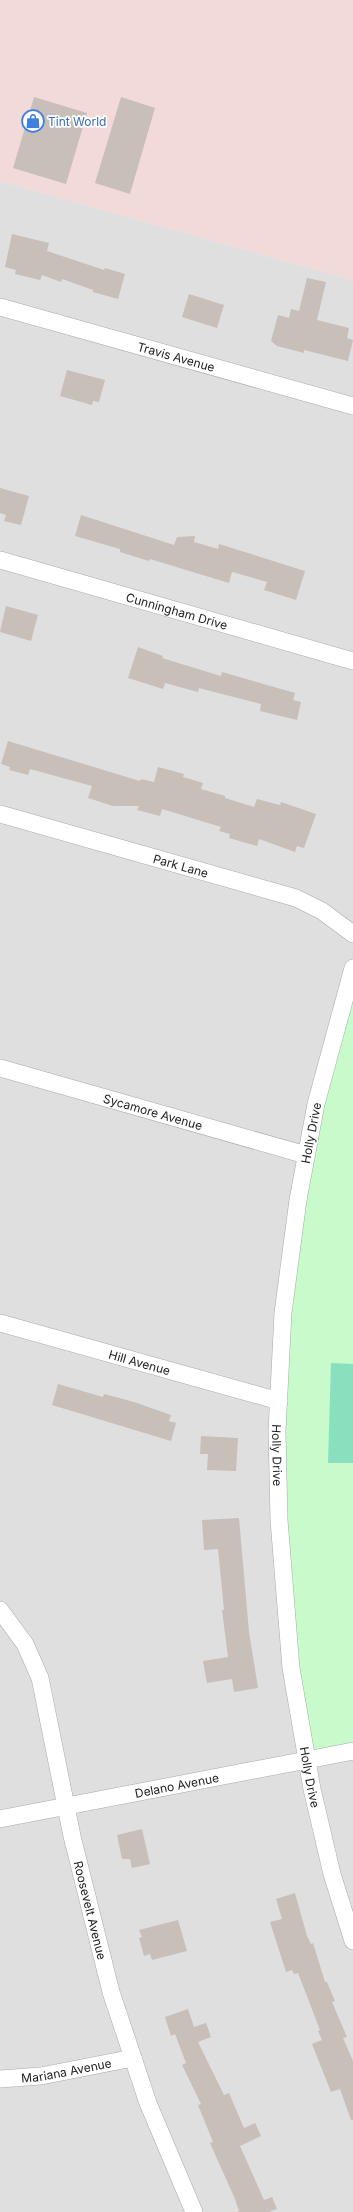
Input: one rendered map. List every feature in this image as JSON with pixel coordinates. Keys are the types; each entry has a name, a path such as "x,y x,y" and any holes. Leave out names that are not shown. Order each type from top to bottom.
{"street":[{"name":"Travis Avenue","path":"0,307 353,406"},
{"name":"Cunningham Drive","path":"0,560 353,661"},
{"name":"Park Lane","path":"0,814 296,898 322,911 353,934"},
{"name":"Holly Drive","path":"353,968 316,1104 289,1257 283,1313 279,1401 278,1490 283,1580 291,1668 306,1760 332,1874 353,1941"},
{"name":"Sycamore Avenue","path":"0,1068 306,1155"},
{"name":"Hill Avenue","path":"0,1323 279,1401"},
{"name":"Roosevelt Avenue","path":"0,1610 14,1626 25,1644 40,1678 65,1805 102,1961 148,2102 194,2212"},
{"name":"Delano Avenue","path":"0,1819 65,1805 353,1751"},
{"name":"Mariana Avenue","path":"0,2079 42,2076 133,2058"}],"shaded area":[{"path":"0,0 353,0 353,280 0,181"},
{"path":"0,181 353,280 353,2212 0,2212"}],"green space":[{"path":"353,972 353,1750 306,1760 282,1550 290,1251"},
{"path":"331,1363 353,1364 353,1463 328,1463"}],"building":[{"path":"34,97 87,113 66,184 13,168"},
{"path":"121,97 155,108 130,194 95,183"},
{"path":"12,234 49,243 47,251 104,270 105,268 125,274 118,299 93,292 93,290 62,279 61,282 42,275 40,280 15,274 16,270 5,267"},
{"path":"307,278 326,282 317,320 349,328 347,338 353,340 348,361 304,350 304,353 277,346 271,341 278,315 289,318 291,309 299,311"},
{"path":"189,294 224,305 217,328 182,317"},
{"path":"67,370 105,380 99,402 93,401 92,405 60,396"},
{"path":"0,488 29,496 21,525 4,521 6,515 0,513"},
{"path":"81,515 174,545 177,537 195,536 194,542 218,549 219,544 305,571 296,600 264,590 267,582 232,572 229,583 150,559 149,561 120,552 120,549 75,536"},
{"path":"6,606 38,615 31,641 0,632"},
{"path":"138,647 163,656 162,658 221,676 222,672 295,693 293,700 301,702 297,720 260,711 261,704 199,688 198,692 165,683 163,689 128,678"},
{"path":"8,741 140,781 141,779 154,782 158,767 184,774 183,777 203,783 201,789 254,807 257,799 280,805 281,802 316,814 304,848 297,846 295,852 259,839 257,846 229,838 230,834 219,831 221,827 162,809 160,816 137,810 139,806 113,806 88,798 92,786 30,769 28,775 9,770 10,767 1,764"},
{"path":"58,1384 103,1397 104,1394 134,1402 171,1415 169,1421 176,1423 171,1441 52,1405"},
{"path":"201,1436 238,1438 236,1471 207,1470 208,1454 200,1454"},
{"path":"239,1518 249,1632 258,1688 234,1692 232,1679 207,1683 203,1661 228,1657 222,1610 224,1610 218,1549 204,1550 202,1520"},
{"path":"142,1829 150,1864 132,1868 130,1859 122,1859 117,1835"},
{"path":"295,1893 307,1936 311,1944 313,1943 325,1982 327,1982 335,2001 332,2002 347,2037 343,2038 353,2061 353,2120 351,2120 340,2089 331,2092 312,2044 322,2040 318,2031 320,2030 298,1973 294,1974 292,1970 286,1972 270,1922 282,1919 276,1899"},
{"path":"178,1920 187,1951 152,1960 150,1954 144,1956 139,1938 142,1937 139,1930"},
{"path":"188,2009 194,2027 206,2023 211,2037 198,2042 224,2095 229,2093 244,2128 255,2123 261,2136 240,2146 264,2200 272,2197 277,2209 269,2212 237,2212 239,2211 235,2199 210,2143 213,2142 198,2105 201,2104 182,2065 186,2063 175,2034 171,2036 165,2017"}],"place":[{"name":"Tint World","path":"33,121"}]}
